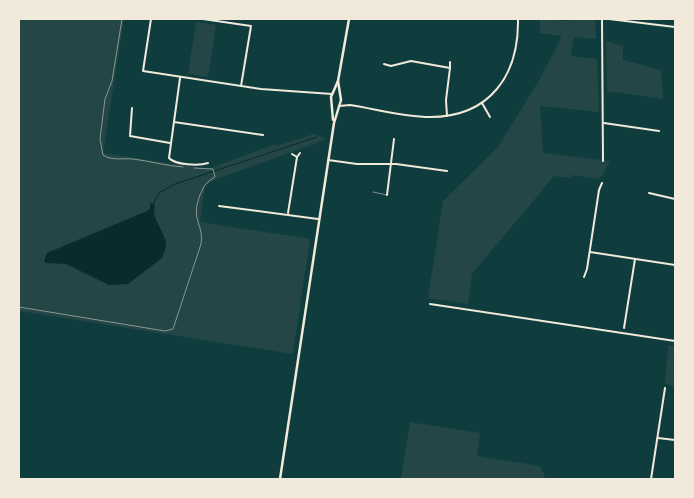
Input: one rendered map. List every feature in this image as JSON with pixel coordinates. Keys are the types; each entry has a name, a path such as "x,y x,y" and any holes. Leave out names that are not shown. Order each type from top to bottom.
{"main road":[{"path":"334,123 331,99 338,81 349,19"},
{"path":"280,479 318,219 340,98 338,81"},
{"path":"333,94 340,98"},
{"path":"332,104 338,106"}],"street":[{"path":"151,19 143,72 241,86 333,94"},
{"path":"203,19 251,26 241,86"},
{"path":"338,106 350,105 428,117 447,116 482,103 499,86 513,62 518,38 518,19"},
{"path":"602,19 604,160"},
{"path":"609,19 675,27"},
{"path":"384,64 391,66 412,61 450,68"},
{"path":"447,116 446,100 450,62"},
{"path":"180,78 168,156 172,161 202,165 208,163"},
{"path":"323,94 331,99"},
{"path":"340,98 350,105"},
{"path":"482,103 490,117"},
{"path":"132,108 130,136 170,143"},
{"path":"174,122 263,135"},
{"path":"604,123 659,131"},
{"path":"386,194 394,139"},
{"path":"288,215 297,156 300,153"},
{"path":"292,154 297,156"},
{"path":"328,160 358,164 391,164 447,171"},
{"path":"584,277 590,252 599,190 602,183"},
{"path":"649,193 675,200"},
{"path":"218,206 318,219"},
{"path":"590,252 675,265"},
{"path":"624,328 635,259"},
{"path":"430,304 675,341"},
{"path":"651,479 665,388"},
{"path":"657,438 675,440"}],"lane":[{"path":"373,192 386,194"}],"path":[{"path":"19,307 170,331 175,325 201,244 202,238 195,210 204,186 214,177 213,169"}],"shaded area":[{"path":"19,19 124,19 103,153 208,169 276,144 277,146 314,134 325,138 325,140 214,180 205,186 200,222 310,239 293,354 19,311"},
{"path":"540,19 569,21 570,19 595,19 596,39 574,37 571,56 597,59 599,112 540,106 543,153 610,161 602,176 597,179 572,175 571,178 554,176 472,274 468,304 428,298 443,201 498,147 541,77 562,36 540,33"},
{"path":"196,22 216,25 208,77 188,74"},
{"path":"606,41 623,46 623,60 661,70 663,99 607,91"},
{"path":"150,203 155,205 154,215 166,241 165,250 162,258 128,284 109,285 66,264 46,263 44,261 47,253 147,211 150,208"},
{"path":"668,345 675,346 673,372 675,372 675,388 665,382"},
{"path":"410,422 480,433 477,456 540,466 546,479 401,479"}],"waterway":[{"path":"153,204 159,193 175,184 317,137"}]}
